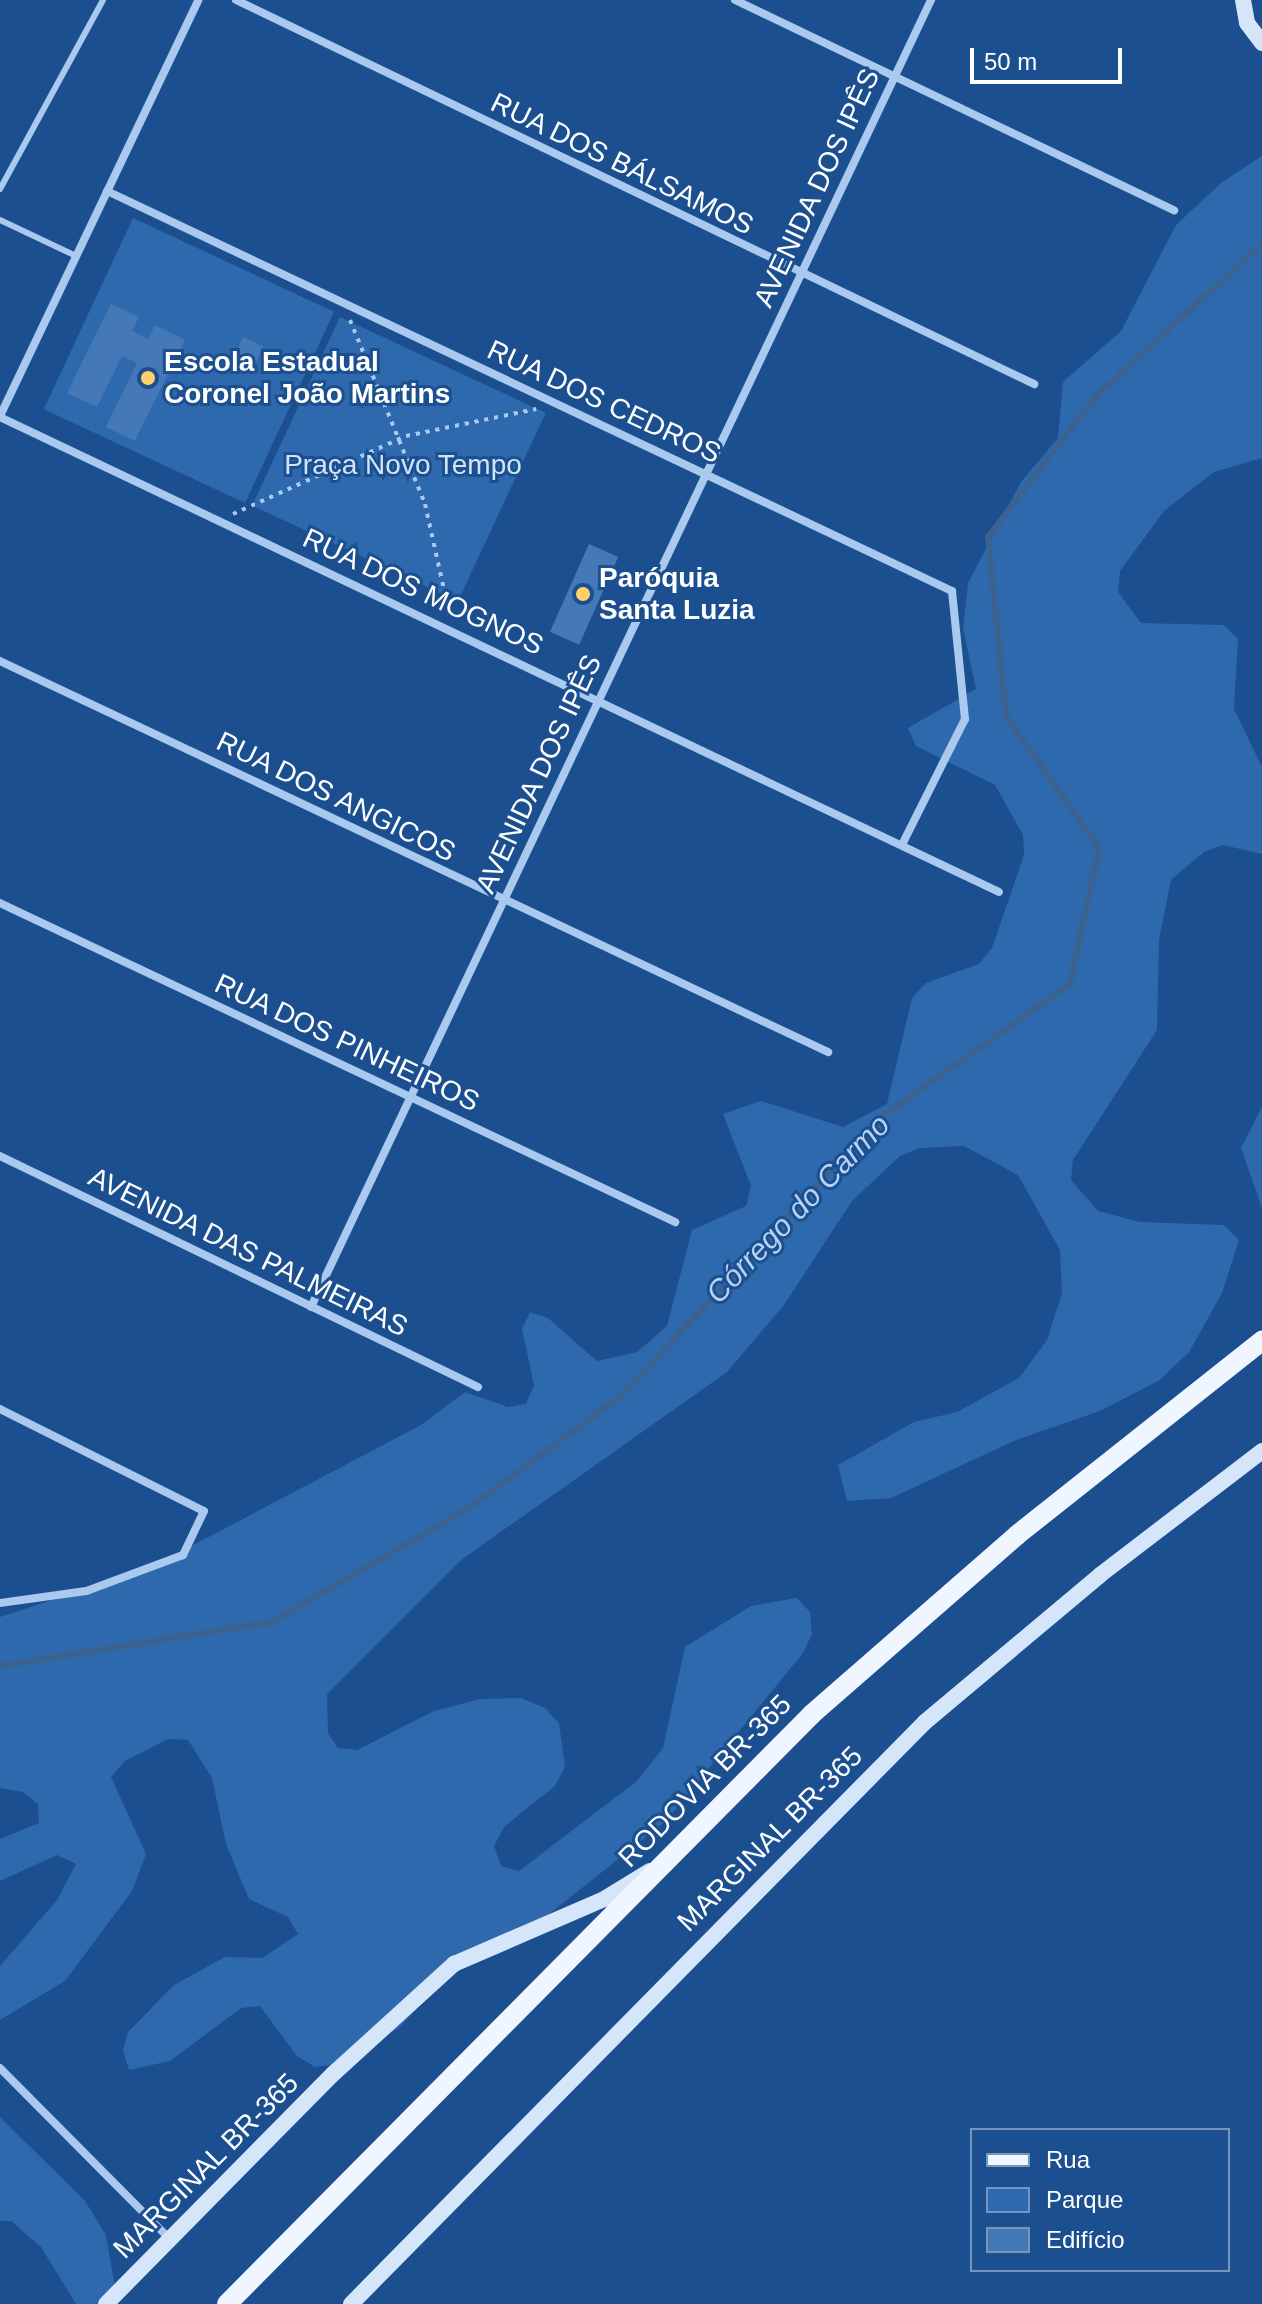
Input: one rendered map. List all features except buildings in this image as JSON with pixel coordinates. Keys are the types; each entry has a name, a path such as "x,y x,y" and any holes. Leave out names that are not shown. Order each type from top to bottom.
{"main road":[{"name":"RODOVIA BR-365","path":"227,2304 812,1714 1005,1545 1262,1341"}],"street":[{"path":"0,417 198,0"},
{"name":"RUA DOS BÁLSAMOS","path":"236,0 800,275 1034,384"},
{"path":"735,0 1174,210"},
{"name":"AVENIDA DOS IPÊS","path":"311,1307 931,0"},
{"path":"1242,1 1262,43"},
{"name":"RUA DOS CEDROS","path":"107,191 952,591 965,719 903,843"},
{"name":"RUA DOS MOGNOS","path":"0,417 903,843 999,892"},
{"name":"RUA DOS ANGICOS","path":"0,661 503,902 828,1052"},
{"name":"RUA DOS PINHEIROS","path":"0,903 675,1222"},
{"name":"AVENIDA DAS PALMEIRAS","path":"0,1156 478,1387"},
{"path":"0,1409 204,1511 183,1555 86,1591 0,1603"},
{"name":"MARGINAL BR-365","path":"351,2304 925,1722 1100,1575 1262,1451"},
{"name":"MARGINAL BR-365","path":"106,2304 333,2074 454,1964 604,1899 665,1861"},
{"path":"0,2068 170,2239"}],"lane":[{"path":"0,189 103,0"},
{"path":"0,220 76,256"}],"path":[{"path":"343,302 425,504 453,631"},
{"path":"219,521 398,439 558,404"}],"green space":[{"path":"1262,156 1262,458 1214,472 1164,511 1120,571 1118,592 1141,623 1224,625 1238,639 1234,709 1262,767 1262,854 1223,845 1204,852 1171,880 1159,940 1157,1030 1073,1160 1071,1180 1098,1211 1140,1222 1224,1225 1239,1240 1222,1293 1189,1352 1160,1380 1100,1411 1016,1440 891,1498 847,1501 838,1465 914,1422 957,1412 1019,1378 1047,1340 1062,1293 1060,1250 1018,1175 964,1146 920,1148 900,1156 852,1201 784,1305 727,1372 461,1560 327,1694 328,1733 338,1748 357,1750 434,1711 480,1699 521,1698 545,1708 559,1723 565,1767 555,1786 505,1826 494,1846 501,1866 519,1871 637,1781 663,1748 685,1647 751,1606 797,1598 810,1612 812,1634 803,1653 666,1821 548,1915 464,1957 399,2028 337,2064 315,2067 297,2056 260,2006 241,2008 170,2061 129,2070 123,2051 128,2032 174,1985 225,1957 262,1958 298,1934 288,1917 249,1899 226,1844 212,1778 188,1740 168,1739 125,1761 111,1777 146,1854 132,1891 65,1981 0,2020 0,1966 57,1900 76,1864 57,1855 0,1881 0,1839 39,1823 38,1804 23,1792 0,1788 0,1617 148,1569 421,1425 465,1392 508,1407 526,1404 534,1385 522,1329 530,1312 548,1318 597,1361 637,1352 667,1326 692,1230 746,1206 751,1186 723,1114 761,1101 843,1127 887,1104 912,998 926,983 979,964 992,948 1024,855 1023,835 995,785 916,746 908,728 976,689 963,628 968,583 1021,482 1058,438 1063,382 1121,331 1176,225 1221,183"},
{"path":"133,218 334,312 245,503 44,409"},
{"name":"Praça Novo Tempo","path":"340,317 546,413 458,601 252,506"},
{"path":"1262,1107 1262,1208 1241,1148"},
{"path":"0,2117 85,2201 106,2235 118,2304 76,2304 41,2247 11,2221 0,2221"}],"waterway":[{"name":"Córrego do Carmo","path":"0,1666 272,1622 469,1508 622,1395 880,1118 1070,984 1099,848 1006,716 988,537 1096,396 1262,244"}],"place":[{"name":"Escola Estadual Coronel João Martins","path":"148,378"},
{"name":"Paróquia Santa Luzia","path":"583,594"}]}
